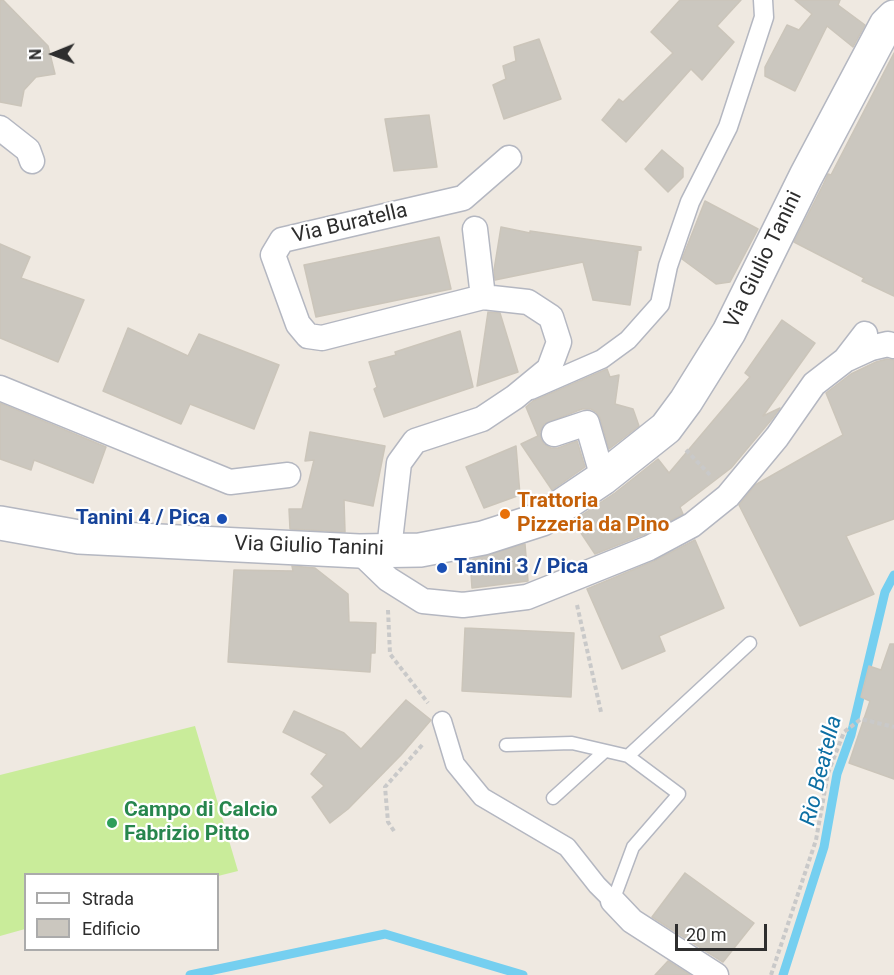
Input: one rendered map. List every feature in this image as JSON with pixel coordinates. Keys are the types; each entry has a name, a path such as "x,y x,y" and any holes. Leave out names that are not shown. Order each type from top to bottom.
{"main road":[{"name":"Via Giulio Tanini","path":"0,523 79,537 379,560 483,538 542,519 603,478 666,428 686,401 729,332 811,166 886,25 894,17"}],"street":[{"name":"Via Buratella","path":"515,397 602,359 628,340 660,304 668,266 690,202 728,128 765,17 763,0"},
{"path":"0,128 28,150 32,161"},
{"name":"Via Buratella","path":"379,560 399,463 415,441 482,419 515,397 549,369 559,342 551,317 528,302 483,297 322,338 308,336 298,324 273,255 282,240 463,198 509,158"},
{"path":"475,229 483,297"},
{"path":"845,360 865,334"},
{"path":"379,560 423,601 463,605 527,597 649,548 692,525 728,496 777,437 814,384 845,360 871,348 888,344 894,346"},
{"path":"0,388 230,482 288,475"},
{"path":"554,434 587,423 603,478"},
{"path":"442,721 455,764 482,797 567,847 597,885 632,921 716,975"}],"lane":[{"path":"627,756 750,643"},
{"path":"506,745 572,743 627,756 679,794 633,847 613,901"},
{"path":"553,798 605,751"}],"path":[{"path":"666,428 728,496"},
{"path":"379,560 390,654 442,721 385,787 388,822 394,831"},
{"path":"571,578 600,712"},
{"path":"771,975 816,840 828,772 844,732 861,719 894,727"}],"green space":[{"name":"Campo di Calcio Fabrizio Pitto","path":"195,726 238,871 219,876 219,873 24,873 24,929 0,936 0,775"}],"building":[{"path":"0,0 3,0 48,46 55,74 36,77 24,90 21,106 0,102"},
{"path":"680,0 741,0 717,26 734,42 702,80 691,69 626,142 602,120 619,99 623,102 673,53 651,32"},
{"path":"795,0 840,0 838,5 865,25 853,47 827,26 795,91 765,76 765,67 787,25 799,30 812,14"},
{"path":"539,39 561,99 504,119 493,85 506,79 503,66 516,61 514,47"},
{"path":"894,53 894,296 862,281 864,278 794,242"},
{"path":"429,115 437,167 394,171 385,119"},
{"path":"662,150 683,168 683,177 668,192 645,169"},
{"path":"705,201 758,229 730,282 716,284 682,259"},
{"path":"501,227 530,233 530,231 641,247 641,250 635,251 638,252 630,305 593,300 583,262 495,280 494,270"},
{"path":"439,237 451,289 316,317 304,265"},
{"path":"0,244 30,257 21,278 84,300 58,362 0,338"},
{"path":"488,312 500,313 518,372 477,386"},
{"path":"782,320 815,343 763,416 780,408 772,419 731,468 680,507 683,514 643,535 595,554 573,521 615,493 658,459 669,473 750,377 745,373"},
{"path":"128,328 188,356 199,334 279,365 254,429 190,404 181,424 103,391"},
{"path":"460,331 473,387 384,417 374,389 377,387 369,362 396,355 395,352"},
{"path":"887,359 894,360 894,519 846,536 874,594 800,626 739,505 755,485 843,435 826,393 851,374"},
{"path":"607,369 610,377 619,375 615,404 633,409 639,426 609,449 600,418 591,409 582,409 544,424 540,432 544,444 551,448 558,448 577,441 585,467 552,490 521,444 538,436 526,407 533,401"},
{"path":"0,403 106,447 93,483 34,460 31,470 0,459"},
{"path":"310,432 385,446 373,506 344,500 345,532 290,529 289,509 302,509 314,460 305,461"},
{"path":"516,446 520,495 484,508 466,467"},
{"path":"695,540 724,608 659,636 665,651 622,669 587,589 654,561"},
{"path":"525,544 528,581 472,588 470,560"},
{"path":"292,566 315,568 348,594 349,622 376,623 375,653 371,653 370,672 228,662 234,570 293,571"},
{"path":"465,628 574,633 571,697 462,691"},
{"path":"890,644 894,644 894,779 849,763 870,701 861,697 869,666 881,670"},
{"path":"406,700 431,720 401,755 348,809 330,823 312,797 324,786 311,774 327,754 283,732 294,711 344,733 361,749"},
{"path":"685,873 754,923 723,962 652,917"},
{"path":"668,961 690,975 655,975"}],"waterway":[{"name":"Rio Beatella","path":"783,975 824,847 837,774 851,735 885,592 894,575"},
{"path":"190,975 385,934 523,975"}],"place":[{"name":"Trattoria Pizzeria da Pino","path":"505,514"},
{"name":"Tanini 4 / Pica","path":"222,519"},
{"name":"Tanini 3 / Pica","path":"442,568"},
{"name":"Campo di Calcio Fabrizio Pitto","path":"112,823"}]}
